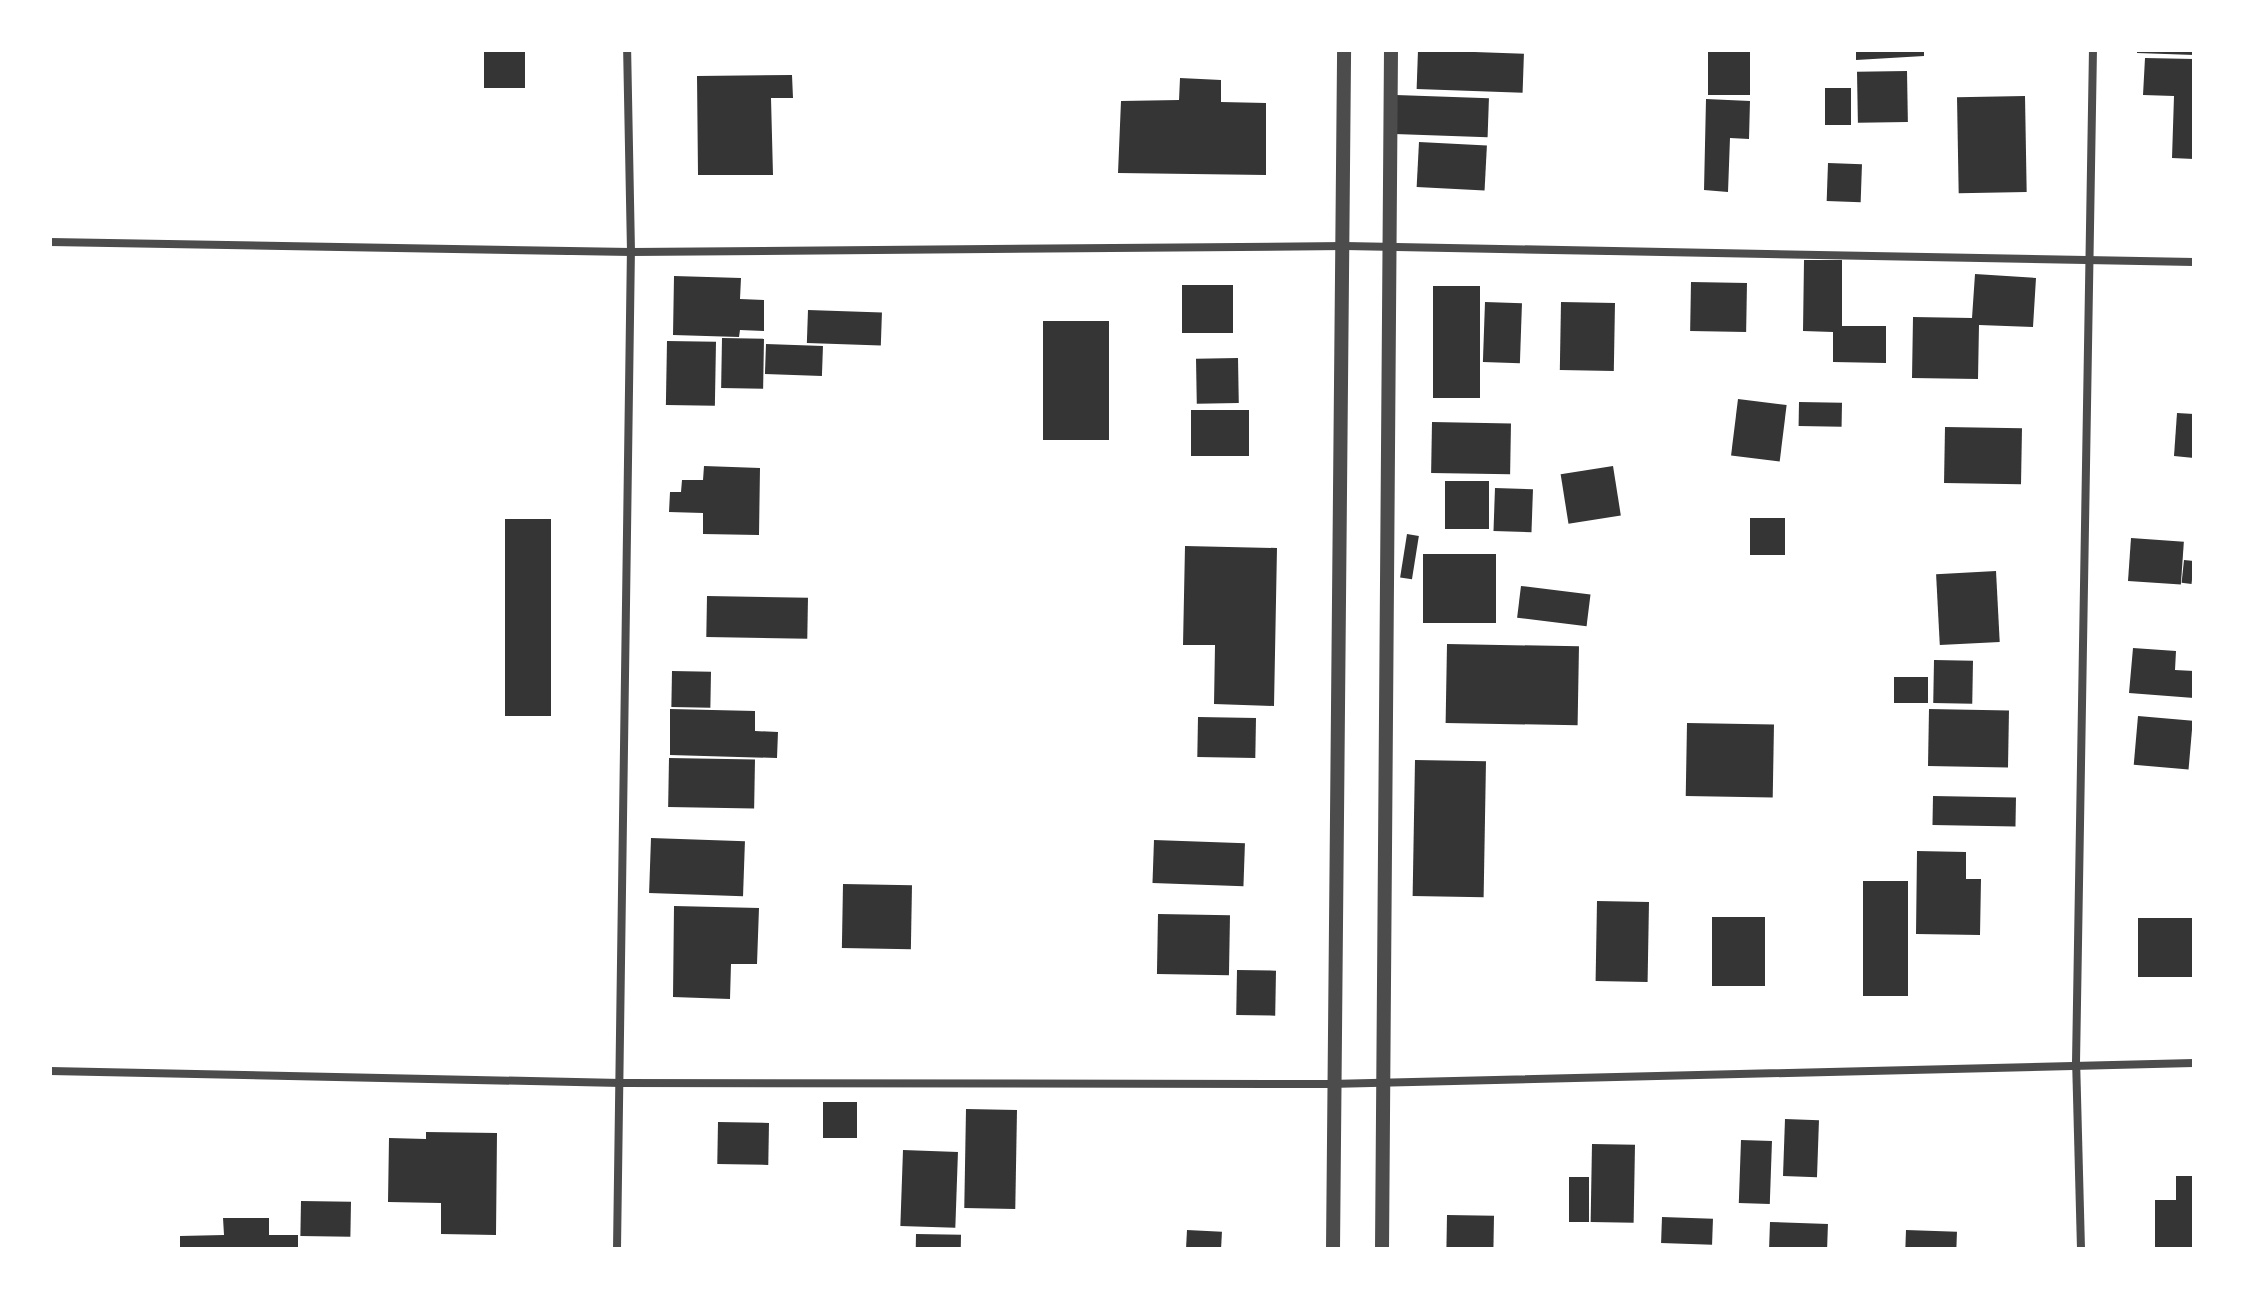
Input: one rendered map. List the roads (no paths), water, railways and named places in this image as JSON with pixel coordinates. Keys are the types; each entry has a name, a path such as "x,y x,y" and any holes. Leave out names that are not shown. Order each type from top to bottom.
{"street":[{"path":"617,1249 631,252 627,50"},
{"path":"1333,1249 1330,1084 1345,246 1344,50"},
{"path":"1382,1249 1392,249 1391,50"},
{"path":"2081,1249 2076,1063 2092,263 2093,50"},
{"path":"50,242 631,252 1345,246 2092,263 2194,262"},
{"path":"50,1071 621,1083 1330,1084 2076,1063 2194,1063"}]}
